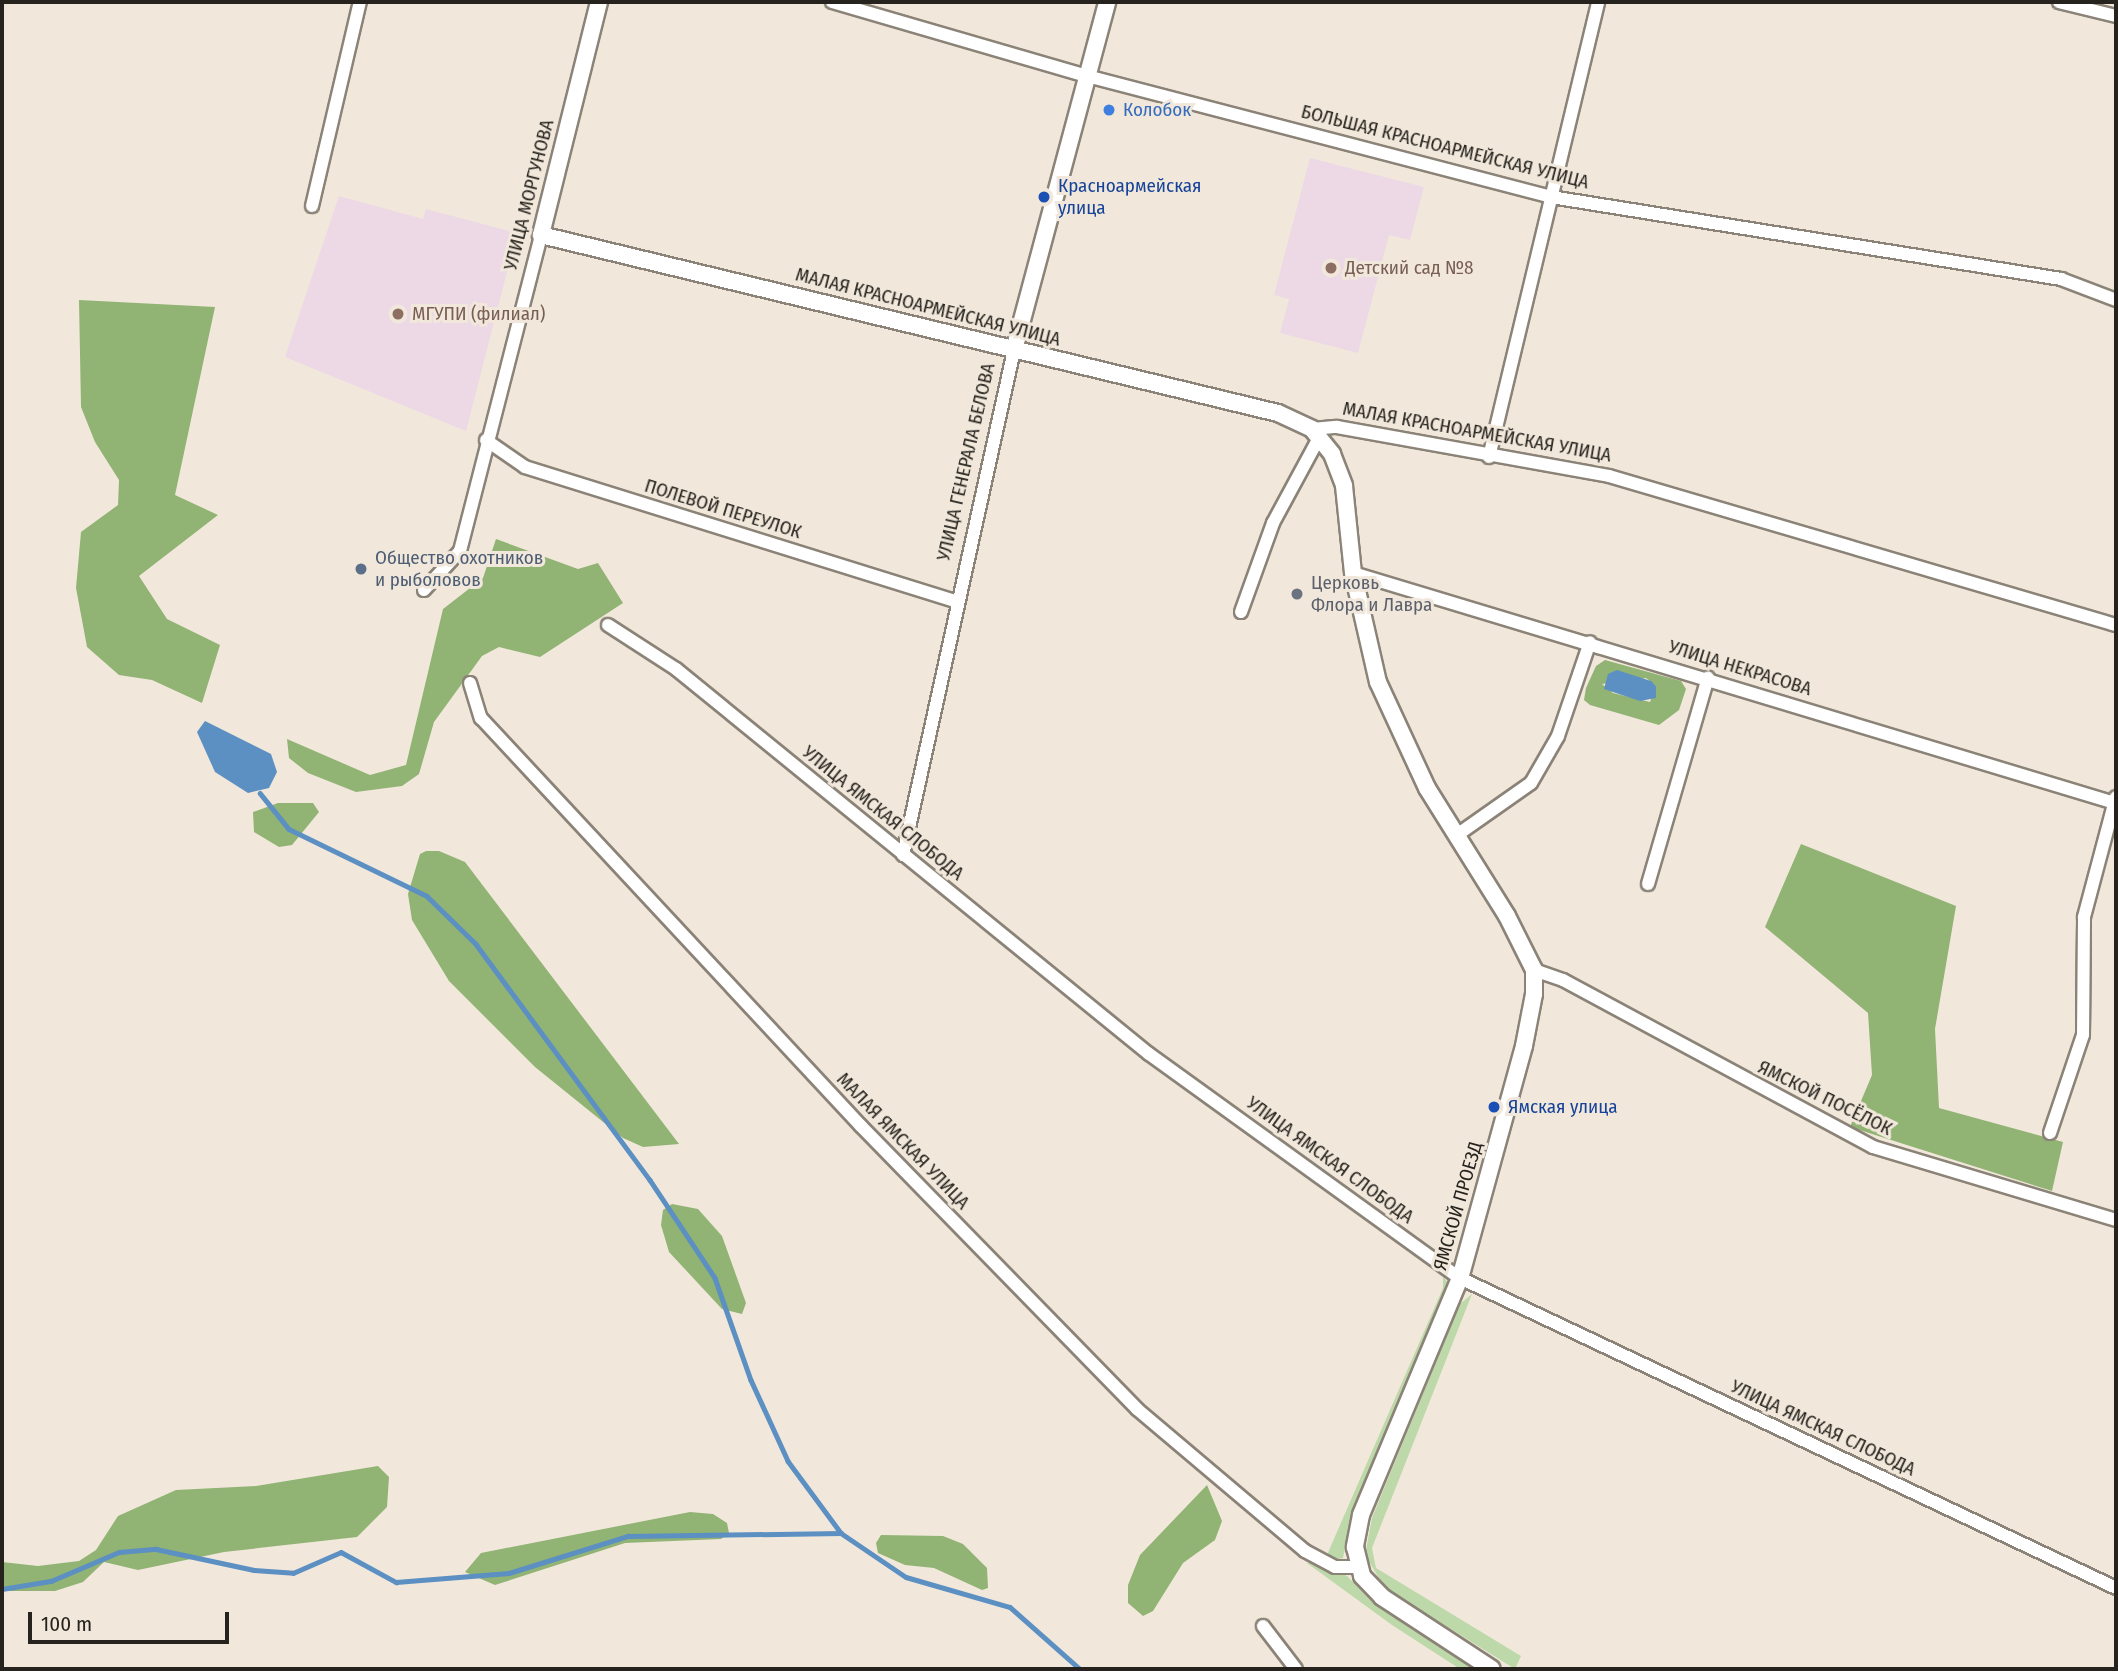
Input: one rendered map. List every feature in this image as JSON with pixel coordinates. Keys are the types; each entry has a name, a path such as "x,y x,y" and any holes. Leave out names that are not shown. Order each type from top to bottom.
{"main road":[{"name":"УЛИЦА МОРГУНОВА","path":"541,235 599,2"},
{"name":"УЛИЦА ГЕНЕРАЛА БЕЛОВА","path":"1014,350 1107,2"},
{"name":"МАЛАЯ КРАСНОАРМЕЙСКАЯ УЛИЦА","path":"541,235 1278,413 1316,433"},
{"path":"1316,433 1342,475 1353,573 1378,682 1427,788 1534,970"},
{"name":"ЯМСКОЙ ПРОЕЗД","path":"1358,1567 1355,1547 1362,1515 1460,1278 1524,1045 1534,994 1534,970"},
{"path":"1358,1567 1382,1597 1492,1669"}],"street":[{"path":"312,206 360,2"},
{"name":"БОЛЬШАЯ КРАСНОАРМЕЙСКАЯ УЛИЦА","path":"832,2 1087,76 1551,197 2061,279 2116,300"},
{"path":"1489,457 1598,2"},
{"path":"2059,2 2116,16"},
{"name":"УЛИЦА МОРГУНОВА","path":"424,590 460,551 486,440 541,235"},
{"name":"УЛИЦА ГЕНЕРАЛА БЕЛОВА","path":"903,855 956,601 1014,350"},
{"name":"МАЛАЯ КРАСНОАРМЕЙСКАЯ УЛИЦА","path":"1316,433 1337,427 1489,457 1609,476 2116,625"},
{"path":"1241,612 1273,523 1316,433"},
{"name":"ПОЛЕВОЙ ПЕРЕУЛОК","path":"486,440 525,467 956,601"},
{"name":"УЛИЦА НЕКРАСОВА","path":"1353,573 2115,800"},
{"name":"УЛИЦА ЯМСКАЯ СЛОБОДА","path":"608,625 676,669 1149,1054 1460,1278 2116,1588"},
{"path":"1457,835 1531,783 1558,736 1590,642"},
{"path":"1647,884 1708,678"},
{"name":"МАЛАЯ ЯМСКАЯ УЛИЦА","path":"470,684 474,702 490,727 861,1126 1137,1409 1306,1551 1335,1567 1358,1567"},
{"path":"2050,1133 2082,1035 2084,917 2115,800"},
{"name":"ЯМСКОЙ ПОСЁЛОК","path":"1534,970 1563,980 1873,1147 2116,1220"},
{"path":"1263,1626 1296,1669"}],"shaded area":[{"name":"Детский сад №8","path":"1310,158 1424,187 1410,240 1389,235 1358,353 1280,333 1289,299 1274,295"},
{"name":"МГУПИ (филиал)","path":"339,196 423,219 426,209 517,233 466,431 285,357"}],"green space":[{"path":"79,300 215,307 175,495 218,515 139,576 167,619 220,645 202,703 152,680 119,675 87,647 76,588 81,532 118,505 119,480 95,442 81,407"},
{"path":"496,539 578,569 598,563 623,603 540,657 499,647 482,656 434,722 419,774 402,786 356,792 308,773 289,758 287,739 370,775 406,765 443,609 483,578"},
{"path":"1605,660 1681,681 1686,689 1679,710 1659,725 1590,705 1584,700 1586,688 1596,666","holes":["1646,678 1656,686 1650,702 1613,693 1602,684"]},
{"path":"278,803 313,803 319,812 292,845 279,847 254,832 253,812"},
{"path":"1801,844 1956,906 1935,1029 1939,1108 2063,1142 2052,1191 1850,1127 1872,1075 1868,1013 1765,927"},
{"path":"439,851 465,862 679,1144 643,1147 623,1138 535,1067 449,981 412,920 408,894 420,854"},
{"path":"672,1204 698,1209 722,1236 746,1303 742,1314 722,1309 669,1252 661,1225 663,1210"},
{"path":"1443,1276 1447,1282 1444,1295 1351,1516 1343,1558 1336,1560 1327,1555 1443,1288"},
{"path":"1472,1294 1372,1548 1376,1568 1521,1656 1515,1669 1385,1588 1365,1555 1372,1518 1385,1486 1460,1304"},
{"path":"378,1466 389,1477 387,1507 357,1537 224,1552 138,1570 104,1562 83,1582 55,1591 2,1591 2,1562 38,1566 79,1561 96,1550 118,1516 176,1490 256,1486"},
{"path":"1207,1485 1222,1521 1215,1540 1183,1563 1153,1611 1143,1616 1128,1603 1128,1585 1140,1555"},
{"path":"690,1512 713,1514 727,1523 729,1533 721,1539 625,1543 495,1585 465,1572 481,1553"},
{"path":"881,1535 943,1536 963,1544 987,1568 988,1588 982,1590 934,1568 905,1565 878,1553 876,1543"},
{"path":"1315,1562 1347,1576 1372,1602 1474,1669 1460,1669 1392,1625 1307,1563"}],"water":[{"path":"1617,670 1651,681 1656,686 1656,698 1640,701 1604,689 1608,674"},
{"path":"205,721 271,754 277,772 269,788 248,793 215,772 197,732"}],"waterway":[{"path":"260,793 289,829 427,896 476,944 650,1180 715,1278 751,1380 788,1461 841,1533"},
{"path":"2,1589 51,1581 119,1552 156,1549 254,1570 293,1573 341,1552 396,1582 509,1573 628,1536 841,1533 906,1577 1010,1607 1080,1669"}],"place":[{"name":"Колобок","path":"1109,110"},
{"name":"Красноармейская улица","path":"1044,197"},
{"name":"Детский сад №8","path":"1331,268"},
{"name":"МГУПИ (филиал)","path":"398,314"},
{"name":"Общество охотников и рыболовов","path":"361,569"},
{"name":"Церковь Флора и Лавра","path":"1297,594"},
{"name":"Ямская улица","path":"1494,1107"}]}
